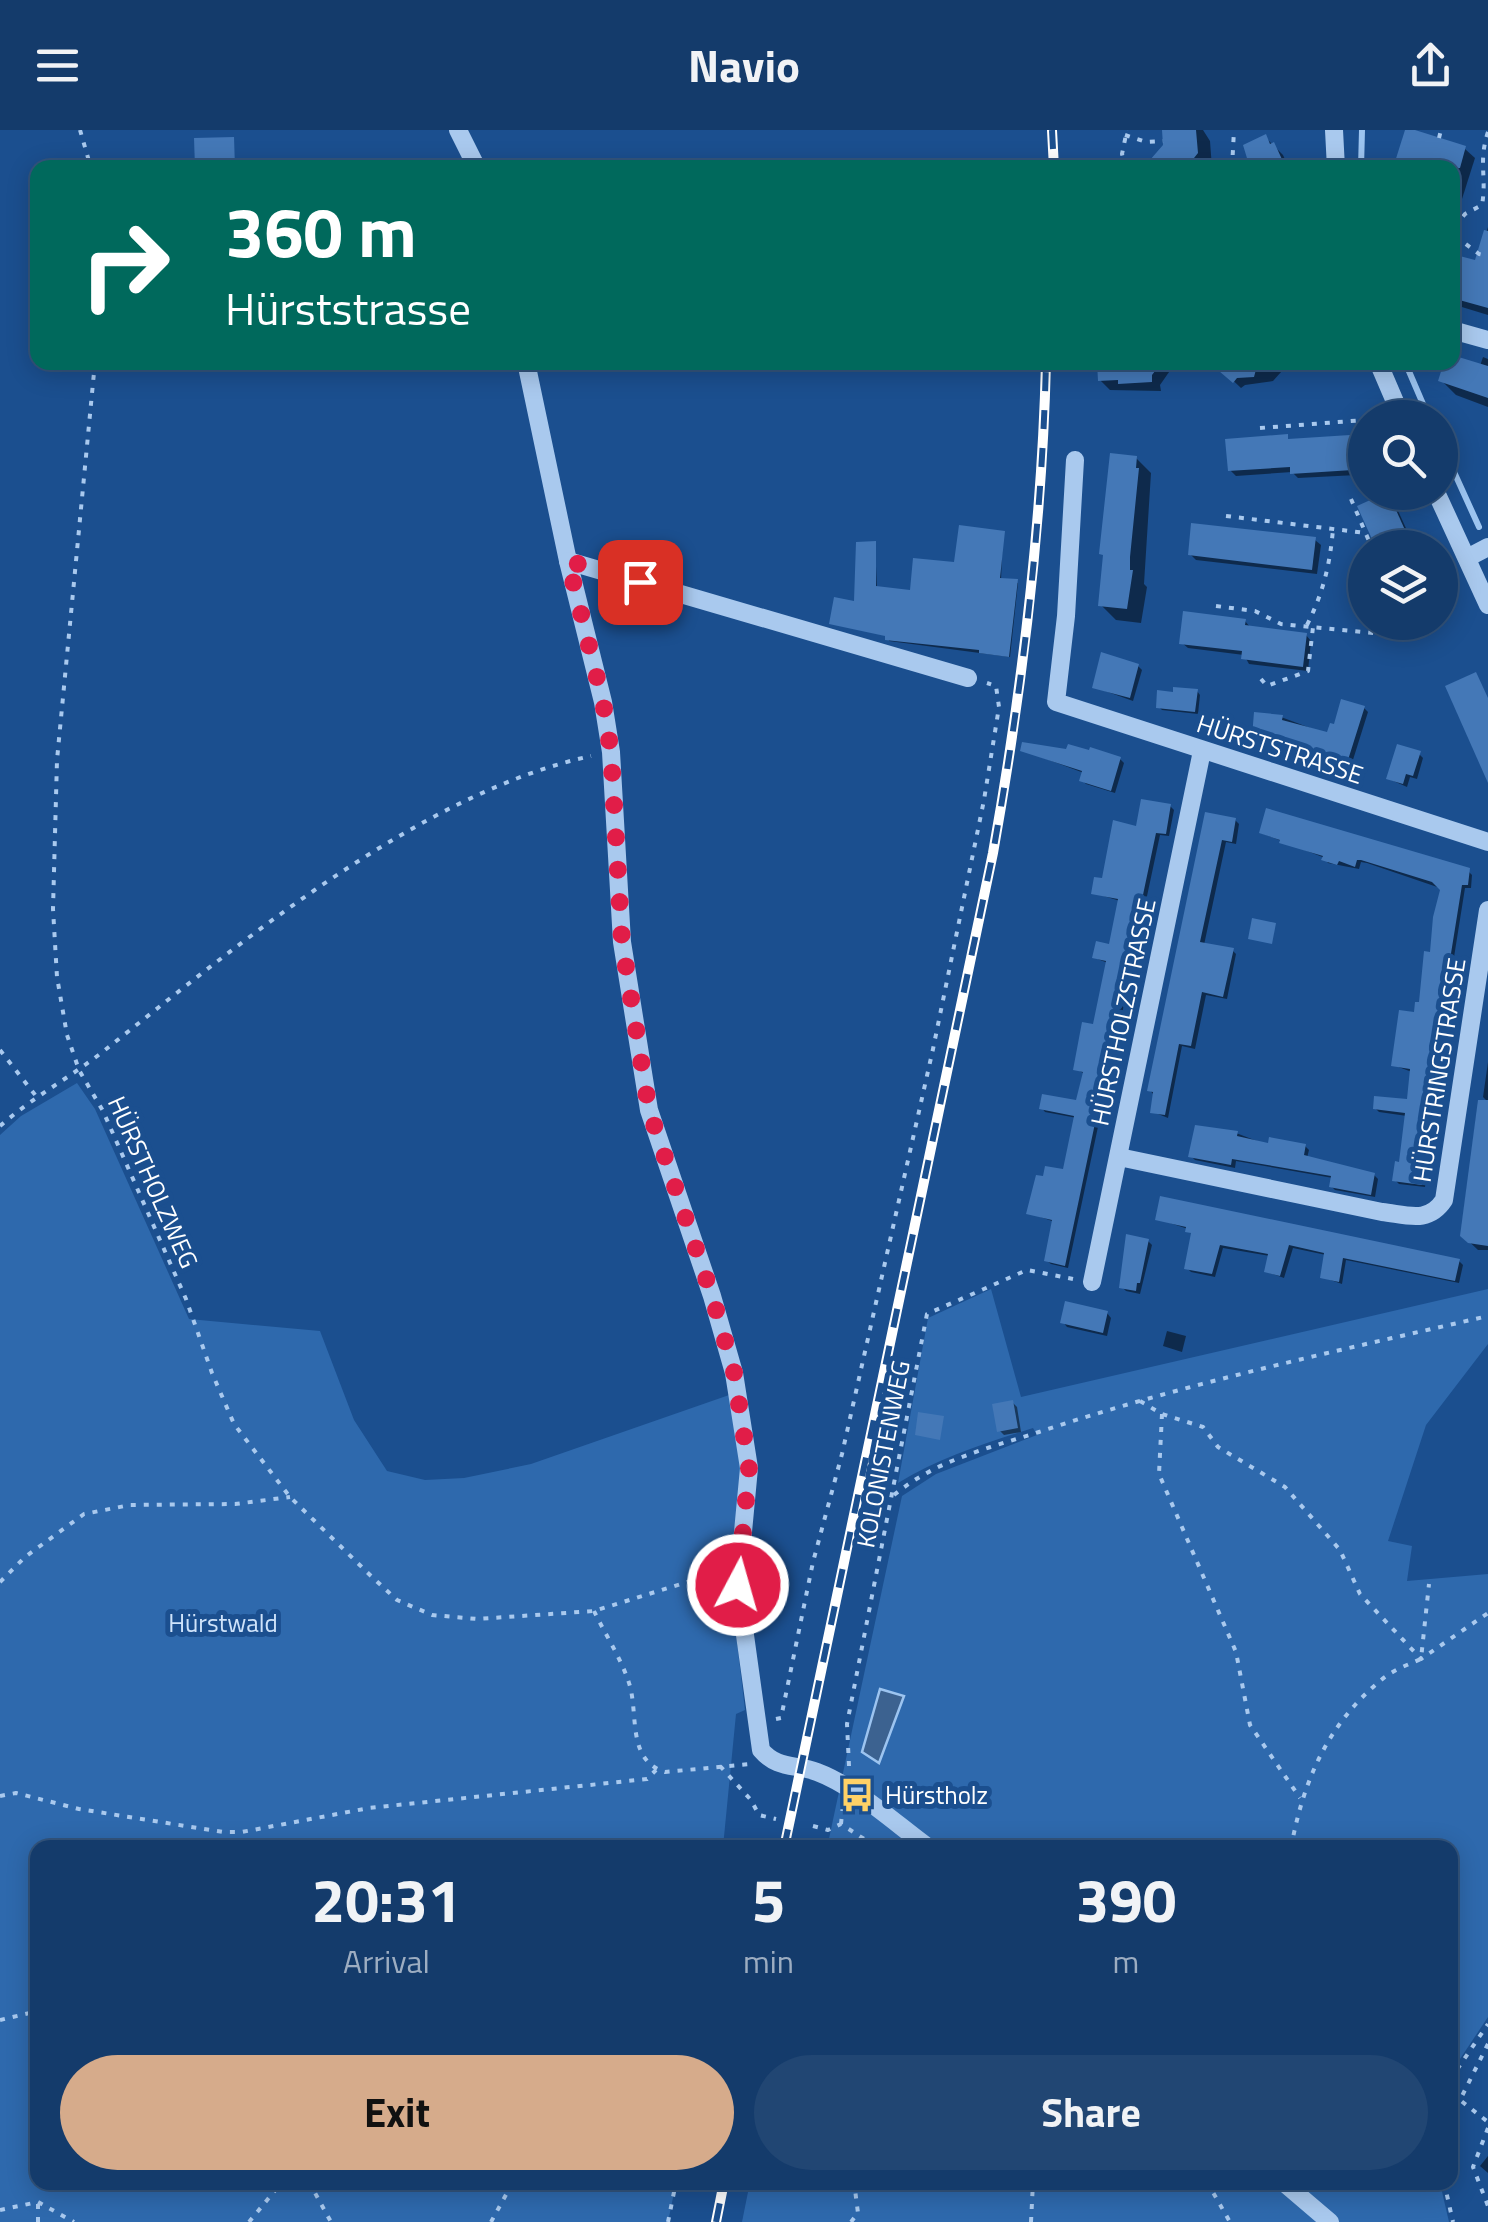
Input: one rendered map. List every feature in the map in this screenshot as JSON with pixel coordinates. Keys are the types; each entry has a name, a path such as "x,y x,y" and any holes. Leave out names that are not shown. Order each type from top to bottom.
{"street":[{"path":"458,130 473,160"},
{"path":"1334,130 1336,160"},
{"path":"1460,332 1488,340"},
{"path":"528,370 603,702 611,752 622,942 649,1110 734,1372 749,1468 738,1585 760,1750 770,1761 818,1772 846,1787 918,1840"},
{"path":"1381,370 1394,400"},
{"name":"HÜRSTSTRASSE","path":"1074,460 1066,616 1056,702 1488,842"},
{"path":"1444,510 1488,605"},
{"path":"1466,558 1488,548"},
{"path":"568,561 968,678"},
{"name":"HÜRSTHOLZSTRASSE","path":"1092,1282 1202,751"},
{"name":"HÜRSTRINGSTRASSE","path":"1119,1158 1382,1212 1424,1216 1436,1213 1444,1200 1488,910"},
{"path":"1292,2190 1330,2222"}],"path":[{"path":"80,130 89,160"},
{"path":"1232,160 1234,130"},
{"path":"1439,138 1441,130"},
{"path":"1460,220 1484,206 1480,169 1488,132"},
{"path":"1124,160 1126,133 1146,142 1163,140"},
{"path":"1460,240 1478,258 1488,256"},
{"name":"HÜRSTHOLZWEG","path":"94,370 57,760 57,978 67,1035 79,1070 109,1126 186,1299 234,1424 290,1497 397,1600 432,1614 477,1618 594,1611 697,1579 738,1585"},
{"path":"1260,428 1348,421"},
{"path":"1226,516 1348,531"},
{"path":"1261,679 1267,686 1308,672 1310,627 1330,562 1333,529"},
{"path":"1216,606 1255,611 1280,624 1348,631"},
{"path":"756,1722 780,1718 949,973 999,706 996,686 968,678"},
{"path":"0,1126 326,883 400,838 506,782 611,752"},
{"path":"0,1050 36,1096"},
{"name":"KOLONISTENWEG","path":"850,1773 847,1724 927,1314 1027,1270 1092,1282"},
{"path":"894,1494 938,1466 1208,1380 1488,1316"},
{"path":"1140,1401 1162,1414 1203,1427 1218,1447 1285,1486 1340,1550 1360,1594 1420,1658"},
{"path":"1162,1414 1159,1474 1236,1652 1250,1725 1300,1798"},
{"path":"0,1582 25,1557 84,1514 130,1504 235,1504 290,1497"},
{"path":"697,1579 744,1518"},
{"path":"1420,1658 1428,1584"},
{"path":"594,1611 629,1682 634,1733 643,1757 656,1770 770,1761"},
{"path":"1292,1840 1300,1798 1319,1756 1350,1712 1382,1679 1488,1613"},
{"path":"720,1766 751,1800 758,1815 776,1819"},
{"path":"0,1796 16,1793 79,1809 242,1832 369,1808 646,1778 656,1770"},
{"path":"841,1824 844,1794"},
{"path":"813,1826 828,1830 841,1824"},
{"path":"841,1824 869,1840"},
{"path":"0,2020 30,2013"},
{"path":"1458,2068 1488,2024"},
{"path":"1488,2044 1460,2100 1488,2124 1473,2167 1488,2206"},
{"path":"249,2222 275,2190"},
{"path":"314,2190 330,2222"},
{"path":"491,2222 509,2190"},
{"path":"668,2222 674,2190"},
{"path":"851,2222 858,2212 855,2190"},
{"path":"1031,2222 1032,2190"},
{"path":"1212,2190 1230,2222"},
{"path":"1446,2190 1452,2222"},
{"path":"38,2202 38,2222"},
{"path":"0,2210 38,2202 74,2222"}],"green space":[{"name":"Hürstwald","path":"77,1083 95,1109 189,1319 320,1331 354,1420 387,1471 425,1480 464,1478 531,1464 732,1394 742,1471 731,1591 745,1710 736,1714 724,1840 30,1840 30,2190 675,2190 668,2222 0,2222 0,1135 21,1116"},
{"path":"991,1289 1021,1397 1488,1289 1488,1344 1426,1425 1388,1541 1412,1546 1407,1581 1488,1574 1488,2017 1458,2062 1458,1840 829,1840 902,1496 936,1474 1037,1435 1033,1428 981,1445 898,1483 928,1318"},
{"path":"748,2190 1442,2190 1449,2222 742,2222"}],"shaded area":[{"path":"880,1689 904,1696 879,1763 862,1752"}],"building":[{"path":"1162,130 1196,130 1198,153 1192,160 1150,160 1163,145"},
{"path":"1405,130 1466,146 1460,168 1460,160 1396,160"},
{"path":"1266,134 1282,160 1248,160 1243,145"},
{"path":"234,137 235,160 195,160 194,138"},
{"path":"1484,230 1488,231 1488,308 1460,300 1460,256 1475,260"},
{"path":"1460,357 1488,366 1488,398 1438,381 1441,370 1460,370"},
{"path":"1097,370 1156,370 1152,382 1098,381"},
{"path":"1256,370 1254,377 1237,378 1233,383 1219,371"},
{"path":"1288,434 1288,439 1348,435 1348,470 1290,474 1290,467 1228,471 1225,439"},
{"path":"1110,453 1137,456 1139,468 1127,609 1098,606 1103,555 1099,554"},
{"path":"1359,510 1396,510 1405,530 1368,530"},
{"path":"1191,523 1316,537 1312,570 1188,555"},
{"path":"959,525 1005,531 1000,578 1018,579 1009,657 885,640 885,636 829,624 834,597 854,601 856,542 876,541 876,586 910,590 913,558 954,562"},
{"path":"1183,611 1246,619 1245,625 1307,633 1303,667 1241,659 1242,651 1179,644"},
{"path":"1101,652 1139,664 1130,698 1092,688"},
{"path":"1476,672 1488,698 1488,783 1445,686"},
{"path":"1173,687 1198,689 1195,712 1156,708 1157,690 1173,692"},
{"path":"1341,699 1365,706 1348,760 1328,755 1318,760 1278,747 1277,740 1252,737 1254,712 1283,715 1282,720 1327,732 1330,723 1334,724"},
{"path":"1022,742 1066,749 1068,744 1089,750 1090,747 1121,757 1111,791 1079,781 1082,771 1020,751"},
{"path":"1397,744 1421,751 1413,776 1406,774 1403,784 1386,779"},
{"path":"1141,799 1171,804 1166,834 1156,833 1065,1266 1044,1261 1052,1220 1026,1214 1036,1175 1043,1176 1045,1166 1063,1169 1074,1116 1039,1109 1042,1094 1076,1100 1083,1072 1073,1070 1082,1022 1093,1024 1106,961 1092,958 1096,941 1109,944 1118,899 1091,894 1094,877 1102,878 1113,820 1136,826"},
{"path":"1266,808 1470,868 1468,885 1462,885 1431,1078 1422,1185 1392,1181 1395,1161 1399,1162 1405,1113 1373,1109 1374,1096 1407,1099 1410,1069 1391,1066 1399,1010 1414,1012 1415,1002 1419,1002 1424,951 1430,952 1440,890 1432,882 1361,860 1357,860 1355,867 1339,861 1337,865 1321,860 1323,856 1279,843 1280,840 1259,833"},
{"path":"1205,812 1236,818 1232,842 1222,840 1200,942 1234,948 1223,997 1202,992 1191,1046 1179,1044 1165,1115 1150,1113 1153,1092 1147,1091"},
{"path":"1252,918 1276,923 1272,944 1248,939"},
{"path":"1478,1100 1488,1100 1488,1246 1468,1243 1460,1236"},
{"path":"1195,1125 1238,1131 1237,1136 1268,1143 1269,1137 1306,1144 1304,1155 1375,1173 1371,1195 1329,1187 1331,1176 1232,1159 1231,1165 1188,1157"},
{"path":"1160,1196 1460,1259 1455,1281 1343,1258 1339,1282 1320,1278 1324,1253 1289,1245 1280,1276 1264,1272 1268,1254 1220,1245 1212,1274 1184,1269 1191,1233 1185,1232 1186,1227 1155,1220"},
{"path":"1126,1234 1149,1239 1136,1291 1119,1288"},
{"path":"1065,1301 1108,1311 1103,1333 1060,1323"},
{"path":"1013,1400 1018,1428 997,1432 992,1404"},
{"path":"918,1412 944,1416 940,1440 915,1435"}],"waterway":[{"path":"1361,160 1362,130"},
{"path":"1408,370 1421,400"},
{"path":"1458,481 1479,527"}],"railway":[{"path":"1052,130 1054,160"},
{"path":"786,1840 993,853 1029,609 1046,370"},
{"path":"716,2222 722,2190"}],"place":[{"name":"Hürstholz","path":"857,1795"}],"route":[{"path":"640,582 568,561 603,702 611,752 622,942 649,1110 734,1372 749,1468 738,1585"}]}
